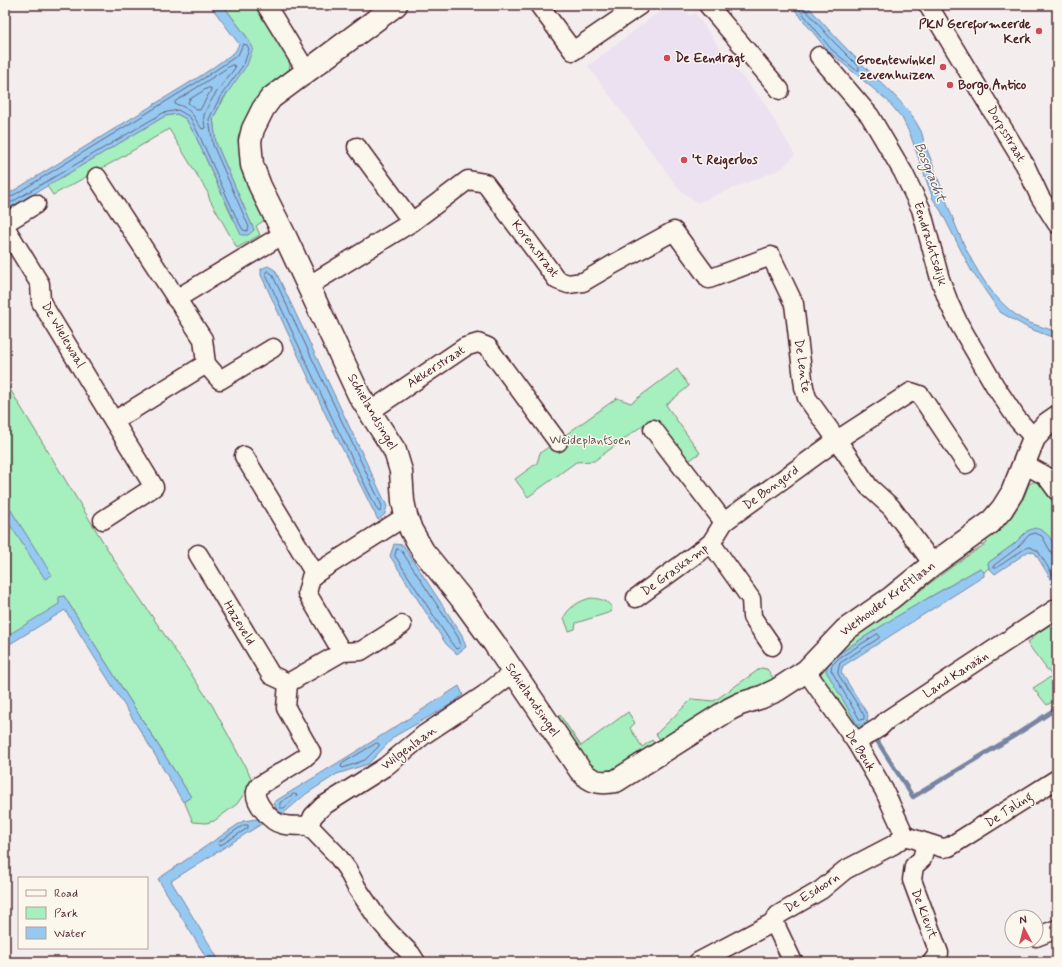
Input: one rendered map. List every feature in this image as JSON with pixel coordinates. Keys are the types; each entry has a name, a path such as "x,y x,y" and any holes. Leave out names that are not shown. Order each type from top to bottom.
{"street":[{"path":"266,5 307,72"},
{"name":"Schielandsingel","path":"396,5 271,98 257,120 250,141 252,165 260,186 359,395 395,451 401,471 403,501 406,516 411,530 423,551 461,598 514,672 580,770 586,776 595,781"},
{"path":"539,5 573,51 640,5"},
{"path":"708,5 780,90"},
{"name":"Dorpsstraat","path":"928,5 1021,158 1040,196 1057,224"},
{"name":"Eendrachtsdijk","path":"819,56 870,116 903,172 921,209 940,279 952,310 999,393 1017,419 1034,438"},
{"path":"357,147 412,222"},
{"path":"97,177 203,339 206,364 220,380 272,348"},
{"name":"Korenstraat","path":"308,286 412,222 468,180 485,183 557,280 568,284 583,282 612,264 674,231"},
{"path":"5,223 36,204"},
{"name":"De Wielewaal","path":"5,227 40,284 41,302 154,487 103,520"},
{"name":"De Lente","path":"674,231 709,279 771,256 794,304 804,387 807,398 870,487 891,507 933,564"},
{"path":"176,299 284,234"},
{"name":"Akkerstraat","path":"369,412 465,347 478,343 488,347 558,442"},
{"path":"114,420 206,364"},
{"name":"De Bongerd","path":"712,543 724,522 837,440 911,392 920,395 966,464"},
{"name":"Wethouder Kreftlaan","path":"595,781 606,783 616,781 740,704 762,697 777,690 806,671 845,630 891,598 933,564 990,523 1002,509 1012,493 1034,438 1047,424 1057,417"},
{"path":"653,429 724,522"},
{"path":"244,456 315,574"},
{"path":"1024,464 1046,476 1057,491"},
{"path":"342,652 307,593 311,577 406,516"},
{"name":"De Graskamp","path":"636,598 712,543 751,599 752,617 772,646"},
{"name":"Hazeveld","path":"198,554 271,675 288,684"},
{"name":"Land Kanaän","path":"856,742 1057,608"},
{"path":"402,625 361,650 342,652 288,684 286,708 310,752 304,758 258,786 255,792 257,801 265,813 278,823 283,825 309,826 336,854 378,919 411,954 416,962"},
{"name":"De Beuk","path":"806,671 856,742 884,790 905,836"},
{"name":"Wilgenlaan","path":"309,826 314,816 323,806 385,767 425,734 484,695 514,672"},
{"name":"De Taling","path":"926,844 943,848 949,847 1057,779"},
{"path":"905,836 926,844"},
{"name":"De Esdoorn","path":"698,962 774,922 778,916 821,890 845,870 893,845 905,836"},
{"name":"De Kievit","path":"926,844 922,859 914,866 912,880 939,953 932,962"},
{"path":"774,922 793,962"},
{"path":"1044,934 1057,929"}],"shaded area":[{"path":"668,5 681,5 690,16 695,13 733,66 763,101 795,155 781,169 697,203 678,188 588,66"}],"green space":[{"path":"223,5 255,5 291,55 289,71 258,98 245,120 242,141 266,219 256,226 260,235 237,248 209,198 208,193 169,129 53,195 47,186 165,116 177,114 186,119 197,139 233,219 254,230 216,143 213,118 253,48"},
{"name":"Weideplantsoen","path":"677,369 689,386 666,405 700,453 684,464 655,426 646,423 594,461 576,462 528,497 515,479 537,463 540,453 617,398 631,403"},
{"path":"5,381 116,563 212,705 254,783 248,788 237,804 214,821 206,823 193,822 184,801 191,797 64,596 61,597 66,606 5,643 5,506 51,575 5,501"},
{"path":"1039,479 1057,497 1057,555 1050,539 1027,531 1014,544 988,563 989,568 984,572 980,568 926,599 856,642 828,663 861,725 867,721 871,728 864,730 856,728 822,682 820,667 848,635 911,591 914,595 987,543 983,537 1018,498 1023,499 1029,484"},
{"path":"591,598 601,599 608,603 612,608 611,612 576,623 575,629 569,631 564,618 568,611 575,605"},
{"path":"1057,615 1057,699 1047,705 1033,688 1052,676 1027,643 1032,639 1031,636 1050,625 1047,620"},
{"path":"761,668 767,669 776,682 662,742 656,734 692,699 714,701"},
{"path":"628,712 635,723 630,728 642,747 652,740 656,746 617,771 598,772 589,767 555,718 560,715 581,746"}],"water":[{"path":"210,5 223,5 253,48 247,65 223,99 213,118 216,143 254,230 248,235 241,235 197,139 186,119 177,114 165,116 5,211 5,196 202,75 235,52 239,44"},
{"name":"Bosgracht","path":"791,5 807,5 841,43 902,104 916,122 922,133 924,143 961,239 986,283 1001,302 1020,318 1057,332 1057,339 1028,328 1000,312 971,270 941,211 933,199 910,134 902,118 888,101 828,51"},
{"path":"268,266 275,270 387,506 385,514 378,520 329,422 261,275 261,269"},
{"path":"5,501 52,575 45,579 5,517"},
{"path":"1035,528 1043,531 1053,543 1057,567 1057,589 1035,553 1029,551 995,574 989,568 988,563 1014,544 1027,531"},
{"path":"394,544 403,545 462,635 466,647 457,654 446,644 390,556"},
{"path":"980,568 984,572 984,576 843,666 841,672 868,715 867,721 861,726 857,724 826,671 828,663 837,655 894,618"},
{"path":"64,596 191,797 183,802 65,610 5,647 5,637 59,604 59,597"},
{"path":"459,686 463,695 450,705 395,736 368,764 337,774 306,794 284,813 277,812 274,802"},
{"path":"257,819 263,823 171,881 220,962 209,962 158,879 243,821"}],"waterway":[{"path":"876,739 913,797 1014,736 1057,708"}],"place":[{"name":"PKN Gereformeerde Kerk","path":"1039,31"},
{"name":"De Eendragt","path":"667,58"},
{"name":"Groentewinkel zevenhuizen","path":"943,67"},
{"name":"Borgo Antico","path":"950,85"},
{"name":"'t Reigerbos","path":"684,160"}]}
